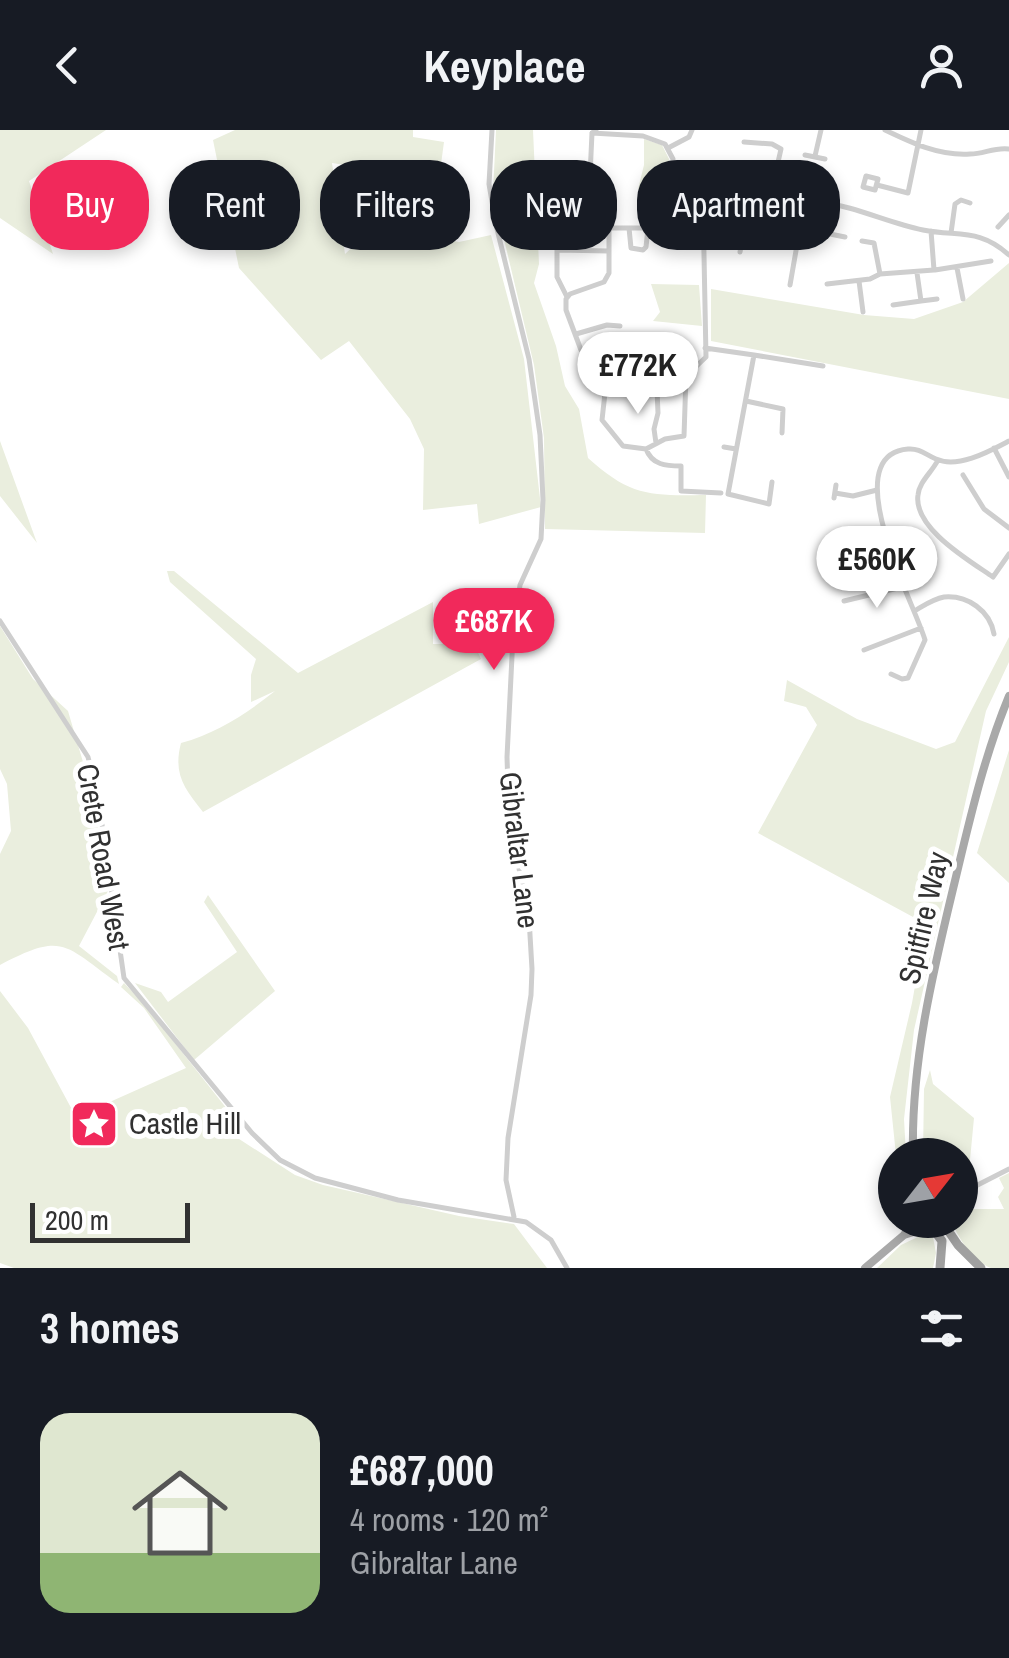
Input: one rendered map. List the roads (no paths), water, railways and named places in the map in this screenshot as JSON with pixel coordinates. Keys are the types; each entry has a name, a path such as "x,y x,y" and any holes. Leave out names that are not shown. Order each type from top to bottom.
{"highway":[{"path":"940,1268 941,1238"},
{"path":"950,1238 980,1268"}],"main road":[{"name":"Spitfire Way","path":"914,1138 916,1070 934,973 975,796 1009,696"},
{"path":"865,1268 900,1238"}],"street":[{"name":"Gibraltar Lane","path":"492,130 489,184 529,359 544,500 541,540 524,572 518,602 507,757 509,819 528,918 532,969 508,1138 506,1180 514,1218"},
{"path":"668,148 689,137 692,130"},
{"path":"816,156 821,130"},
{"path":"886,130 918,147 968,154 1009,148"},
{"path":"877,185 908,193 921,130"},
{"path":"591,160 594,132 659,139 673,160"},
{"path":"744,134 743,145 772,144 780,149 778,160"},
{"path":"805,155 825,159"},
{"path":"951,234 958,190"},
{"path":"955,204 961,200 970,202"},
{"path":"840,207 931,232 984,236 1009,254"},
{"path":"998,226 1009,214"},
{"path":"629,227 629,244 637,249"},
{"path":"617,228 637,227"},
{"path":"931,232 934,270"},
{"path":"840,236 845,237"},
{"path":"862,241 874,244 880,274"},
{"path":"558,250 557,277 567,296 565,308 581,350"},
{"path":"567,296 606,280 608,250"},
{"path":"651,371 687,372 702,363 704,250"},
{"path":"790,285 796,250"},
{"path":"827,284 991,261"},
{"path":"958,268 963,299"},
{"path":"917,273 921,302"},
{"path":"860,281 863,312"},
{"path":"893,306 938,299"},
{"path":"576,334 607,322 620,326"},
{"path":"705,348 823,366"},
{"path":"754,355 728,494 769,504 772,482"},
{"path":"597,370 604,389 604,423 623,446 646,449 684,436 687,372"},
{"path":"656,443 658,390"},
{"path":"746,401 784,409 782,433"},
{"path":"891,674 902,680 909,677 926,644 902,587 886,532 877,490 882,467 894,453 917,449 938,460 964,459 1009,441"},
{"path":"724,447 736,449"},
{"path":"994,448 1009,476"},
{"path":"646,449 659,464 681,466 681,494 721,493"},
{"path":"938,460 918,495 919,508 928,525 993,577 1009,554"},
{"path":"962,475 984,509 1009,528"},
{"path":"836,484 834,496 877,490"},
{"path":"828,546 886,532"},
{"path":"844,601 902,587"},
{"path":"914,611 937,599 959,598 984,612 994,634"},
{"name":"Crete Road West","path":"0,621 88,756 98,797 124,978 239,1118 280,1160 315,1178 398,1200 514,1218 538,1228 551,1240 567,1268"},
{"path":"864,650 922,628"},
{"path":"978,1184 1009,1168"}],"place":[{"name":"Castle Hill","path":"94,1124"}]}
